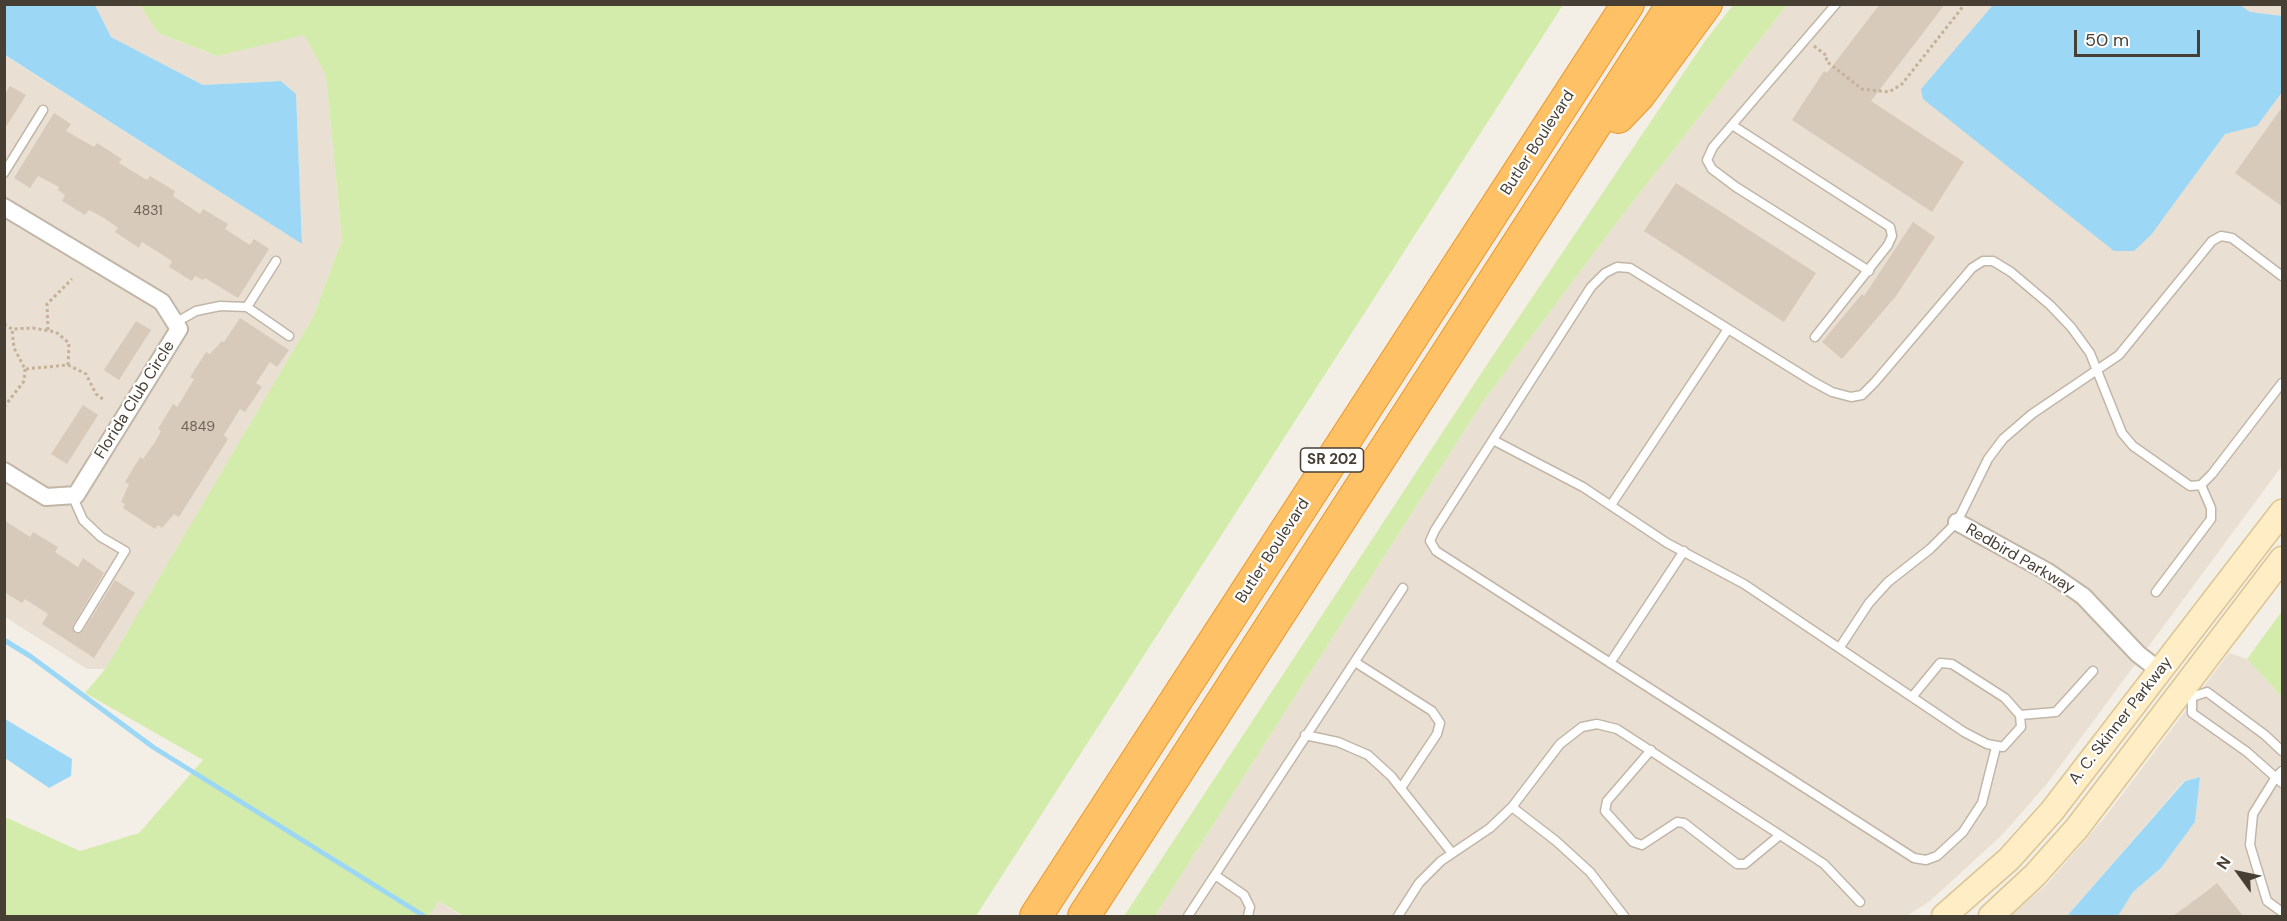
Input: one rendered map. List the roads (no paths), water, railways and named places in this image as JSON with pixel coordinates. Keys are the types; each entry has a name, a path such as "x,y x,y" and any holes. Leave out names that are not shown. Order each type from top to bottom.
{"highway":[{"name":"Butler Boulevard","path":"1036,916 1628,4"},
{"name":"SR 202","path":"1084,916 1673,4"},
{"path":"1570,164 1639,95 1706,4"}],"main road":[{"name":"A. C. Skinner Parkway","path":"1991,916 2035,875 2077,828 2176,684 2283,512"},
{"name":"A. C. Skinner Parkway","path":"1944,916 2009,858 2176,684 2283,559"}],"street":[{"name":"Florida Club Circle","path":"4,207 162,302 179,329 76,495 72,495"},
{"path":"4,471 46,497 72,495"},
{"name":"Redbird Parkway","path":"1957,522 2048,572 2083,596 2122,639 2176,684"}],"lane":[{"path":"1836,4 1732,124 1713,147 1707,160 1712,170 1736,187 1869,271"},
{"path":"4,173 43,110"},
{"path":"1732,124 1890,227 1892,236 1888,246 1815,337"},
{"path":"1840,647 1869,603 1888,582 1930,549 1957,522 1988,459 2003,439 2032,414 2097,368 2119,356 2136,338 2212,241 2221,236 2232,238 2283,276"},
{"path":"246,308 276,261"},
{"path":"1996,747 1982,803 1962,832 1937,856 1926,860 1914,858 1436,551 1431,541 1591,287 1605,273 1617,267 1630,268 1832,392 1851,397 1862,395 1972,268 1983,261 1993,261 2011,272 2050,304 2071,327 2097,368 2122,433 2133,446 2190,486 2201,485 2283,383"},
{"path":"175,323 196,311 220,306 246,308 289,336"},
{"path":"1611,505 1728,329"},
{"path":"1493,440 1525,459 1575,482 1684,551 1744,584 1964,732 1996,747 2003,747 2013,738 2020,726 2020,715 2005,698 1952,664 1940,663 1912,697"},
{"path":"2156,592 2211,519 2211,508 2201,485"},
{"path":"72,495 83,520 100,537 125,551 78,628"},
{"path":"1610,663 1684,551"},
{"path":"1188,916 1403,588"},
{"path":"1355,662 1432,711 1440,723 1437,734 1401,788"},
{"path":"2020,715 2056,712 2093,671"},
{"path":"2176,684 2207,692 2283,751"},
{"path":"2176,684 2192,712 2280,777 2253,814 2250,845 2267,901 2283,912"},
{"path":"1398,916 1419,883 1452,853 1490,828 1512,807 1560,744 1582,727 1597,723 1617,729 1651,750 1824,864 1860,902"},
{"path":"1305,735 1338,742 1368,755 1401,788 1452,853"},
{"path":"1651,750 1607,801 1605,811 1633,842 1642,845 1677,822 1684,823 1737,864 1744,864 1780,835"},
{"path":"1512,807 1556,841 1590,872 1624,916"},
{"path":"1215,875 1244,895 1250,907 1248,916"}],"water":[{"path":"4,5 95,5 111,37 203,85 281,81 296,94 302,244 5,55"},
{"path":"1993,5 2240,5 2250,12 2282,16 2282,92 2257,126 2225,134 2151,235 2134,251 2114,251 1923,99 1921,89"},
{"path":"5,719 72,759 71,776 49,788 5,758"},
{"path":"2200,777 2195,822 2161,868 2133,892 2118,916 2067,916 2185,781"}],"waterway":[{"path":"4,640 30,656 153,747 424,916"}]}
